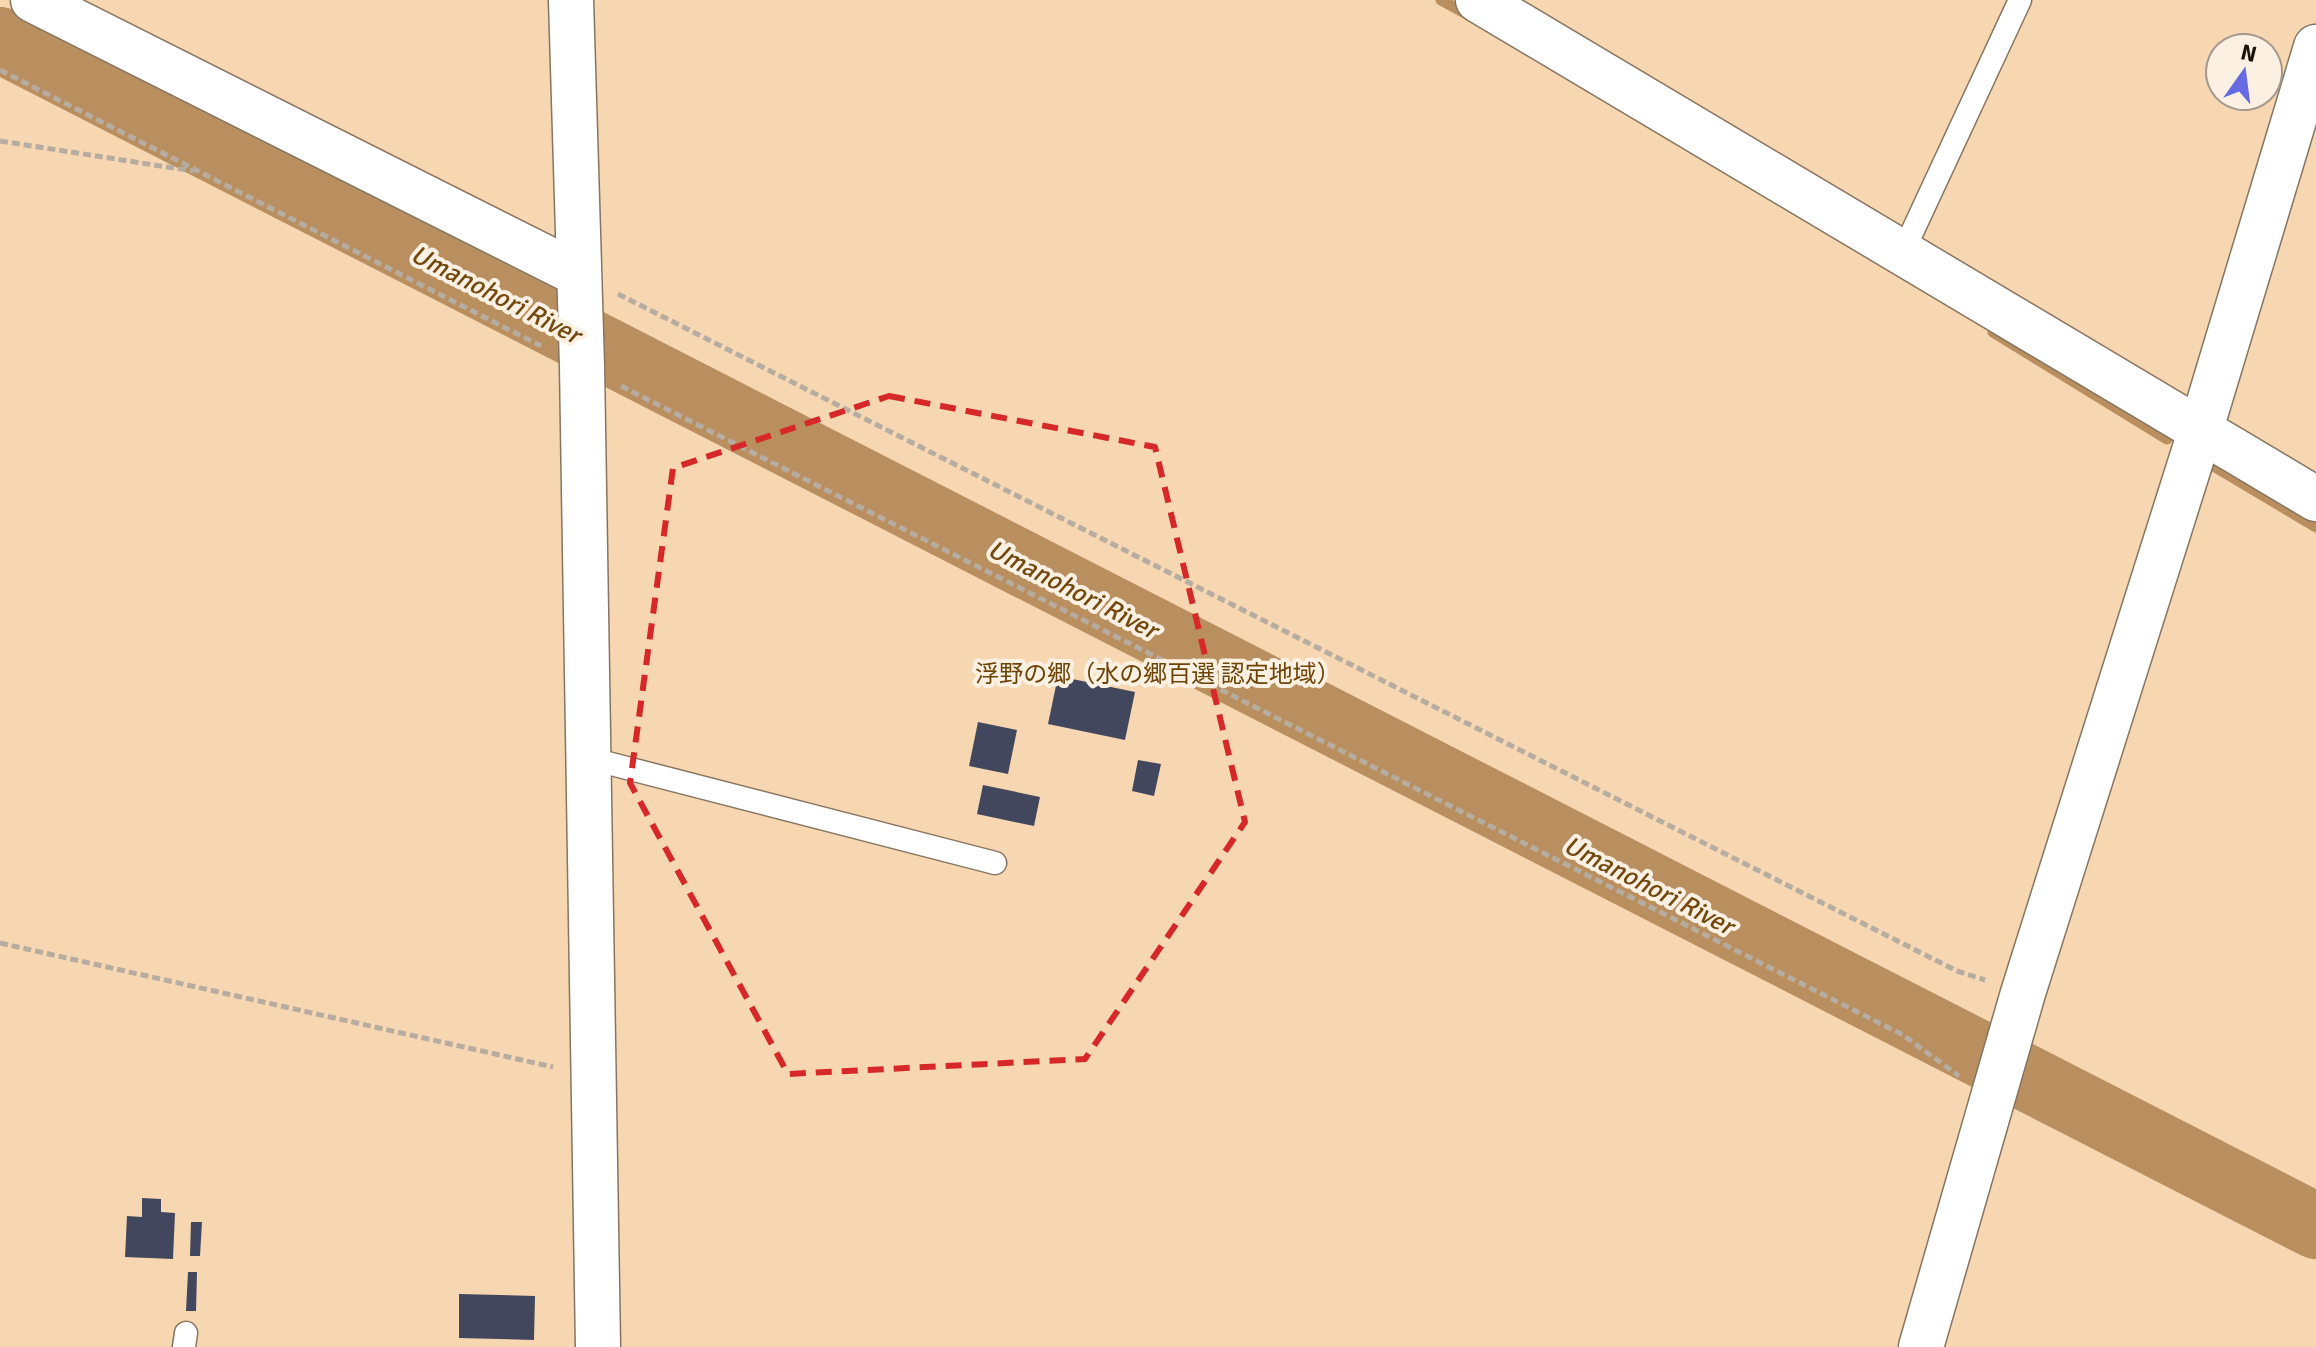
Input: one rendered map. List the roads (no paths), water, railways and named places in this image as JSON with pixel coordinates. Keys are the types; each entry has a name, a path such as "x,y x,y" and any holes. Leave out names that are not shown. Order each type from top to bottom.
{"street":[{"path":"33,0 578,284"},
{"path":"571,0 582,366 598,1347"},
{"path":"1478,0 2316,499"},
{"path":"1921,1347 2023,993 2200,432 2316,47"}],"lane":[{"path":"1902,254 2020,0"},
{"path":"588,758 995,863"}],"waterway":[{"path":"1441,0 1472,17"},
{"name":"Umanohori River","path":"0,40 2316,1226"},
{"path":"1993,332 2167,439"},
{"path":"2212,465 2316,527"}],"park label":[{"name":"浮野の郷（水の郷百選 認定地域）","path":"1158,674"}]}
